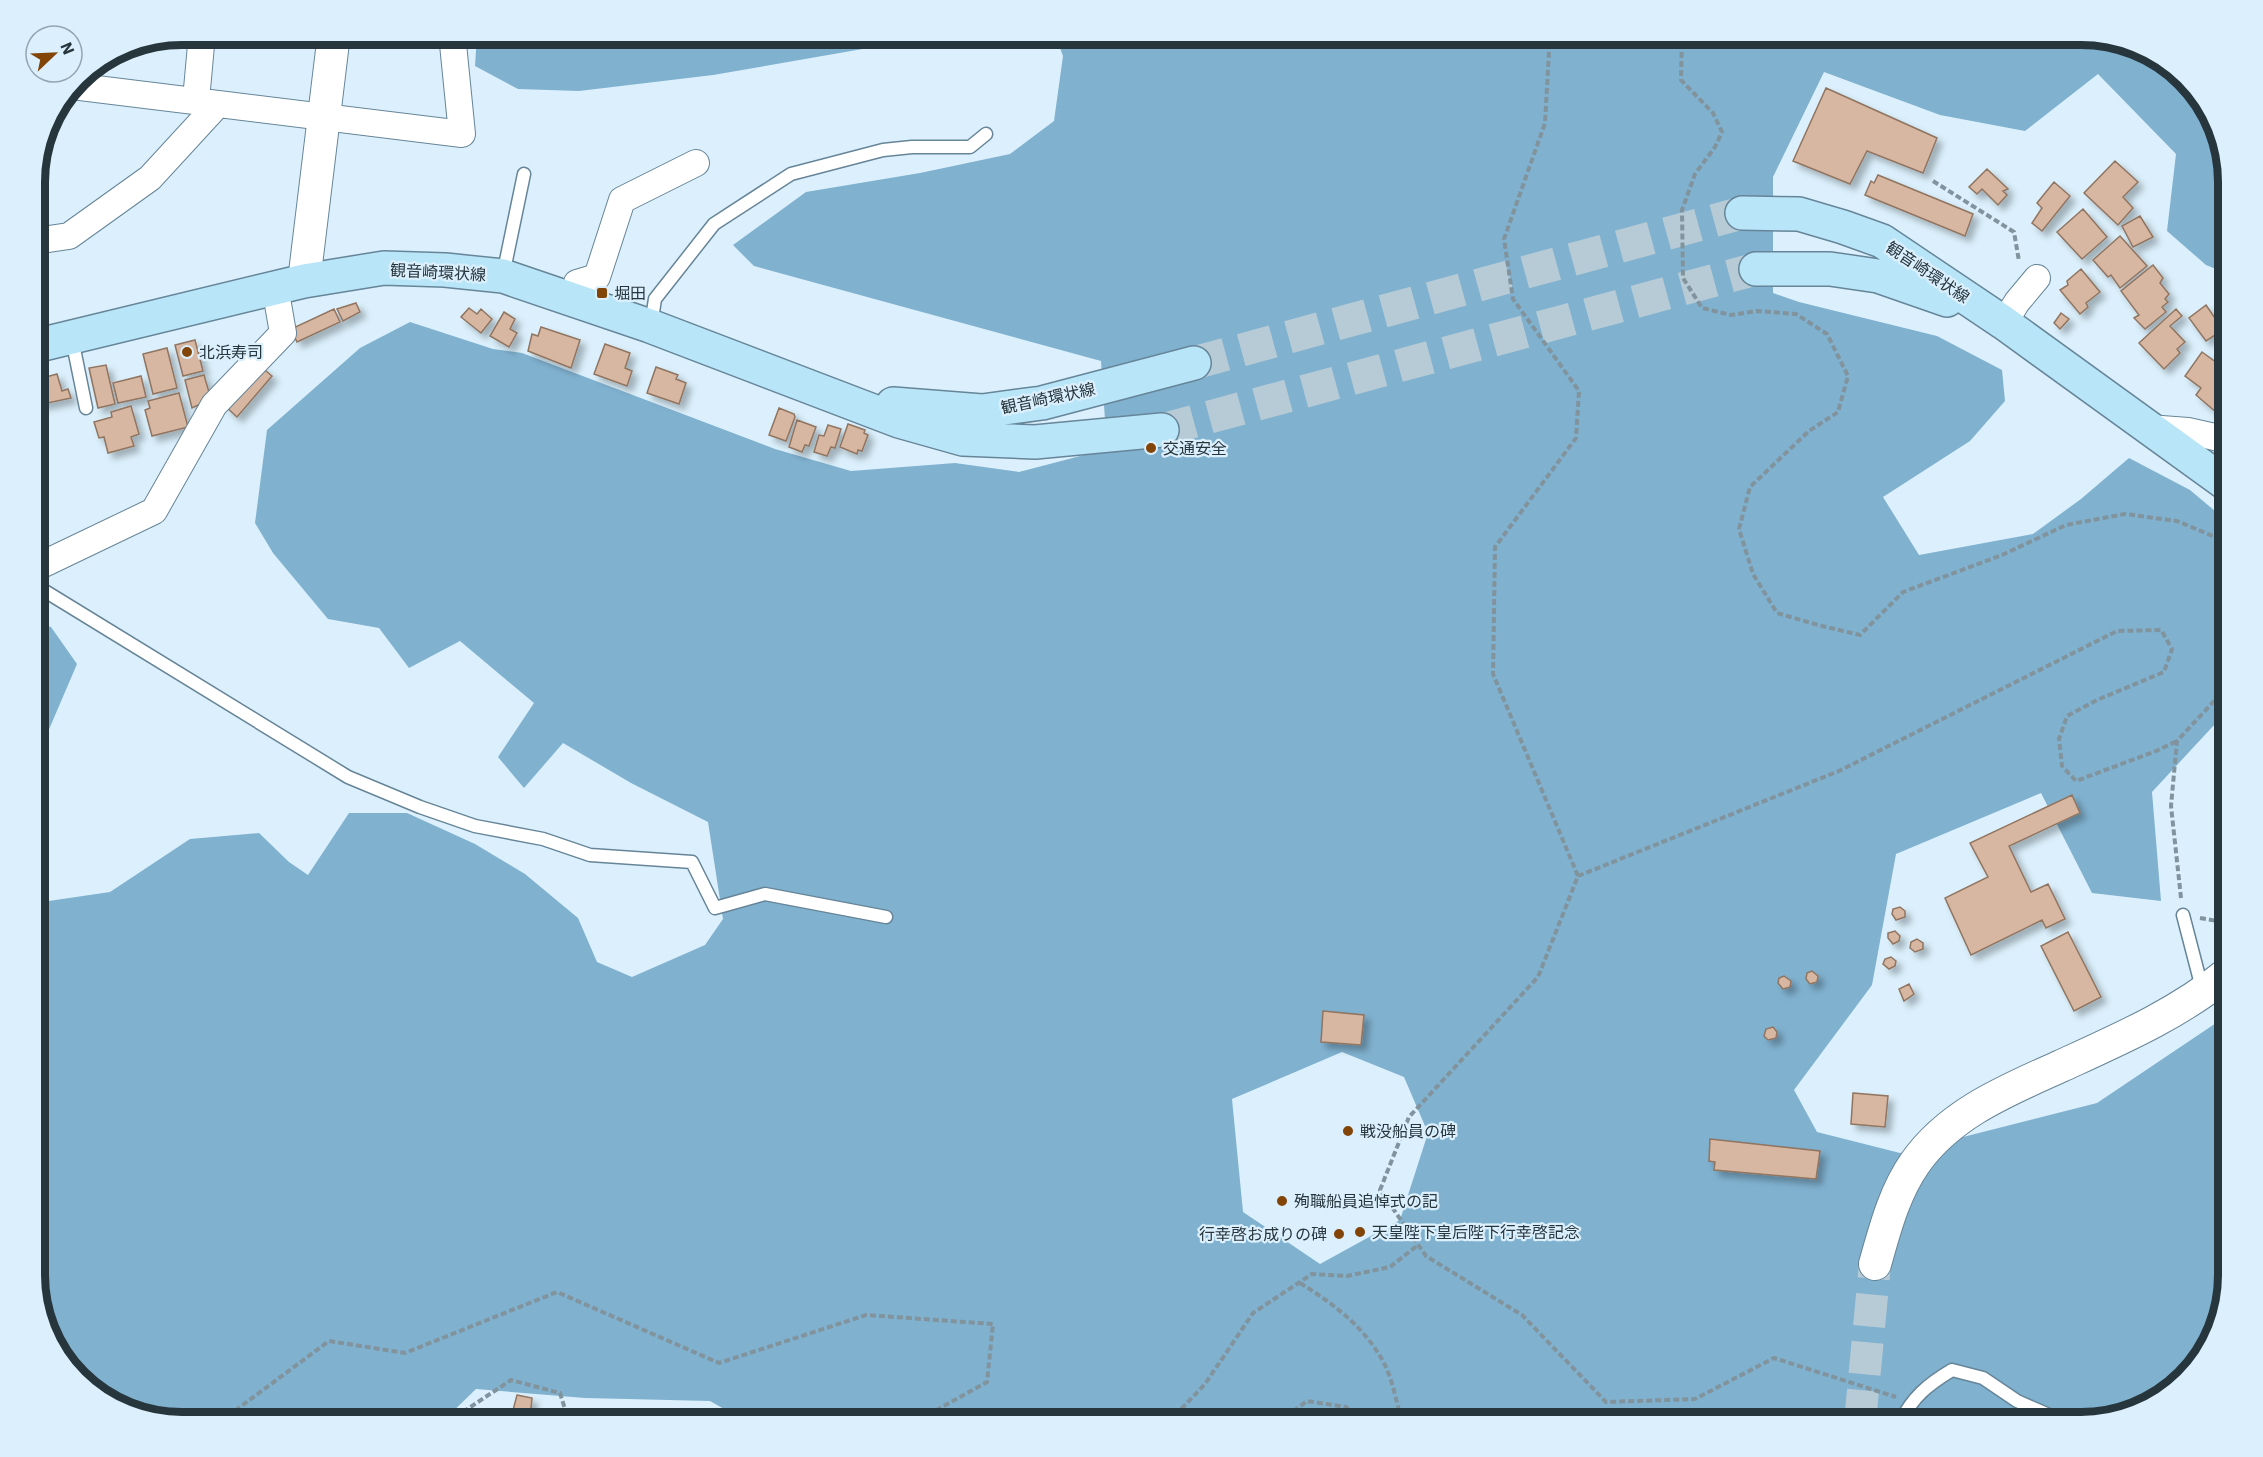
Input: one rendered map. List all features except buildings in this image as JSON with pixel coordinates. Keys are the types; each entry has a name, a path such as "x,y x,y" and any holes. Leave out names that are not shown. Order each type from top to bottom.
{"main road":[{"name":"観音崎環状線","path":"1742,213 1799,214 1843,226 1882,241 2004,323 2218,477"},
{"name":"観音崎環状線","path":"45,344 289,284 384,268 445,270 503,276 650,326 898,421 963,439 1035,442 1161,430"},
{"name":"観音崎環状線","path":"1756,269 1830,269 1878,276 1929,292 2004,323"},
{"name":"観音崎環状線","path":"829,394 904,405 982,411 1042,402 1194,363"}],"street":[{"path":"45,240 69,236 150,178 207,102 203,45"},
{"path":"45,563 154,511 214,405 282,333 289,284 323,117 333,45"},
{"path":"84,87 462,134 453,45"},
{"path":"573,300 577,283 597,277 622,200 696,163"},
{"path":"2004,323 2017,302 2037,278"},
{"path":"2148,428 2188,431 2218,438"},
{"path":"1875,1264 1890,1210 1914,1163 1954,1121 2004,1092 2159,1020 2203,994 2218,982"}],"lane":[{"path":"650,326 655,299 714,224 791,174 883,150 912,147 970,147 986,134"},
{"path":"503,276 524,174"},
{"path":"71,338 86,408"},
{"path":"45,591 348,777 420,807 475,826 543,839 590,855 692,862 715,908 765,894 886,917"},
{"path":"2183,915 2203,994"},
{"path":"1906,1412 1911,1402 1933,1381 1952,1370 1983,1378 2017,1401 2042,1412"}],"path":[{"path":"1549,45 1545,123 1504,239 1513,299 1579,391 1576,438 1495,547 1492,674 1578,876 1538,977 1409,1117 1380,1190 1426,1256 1522,1315 1606,1402 1695,1399 1774,1358 1911,1402"},
{"path":"1683,45 1681,80 1713,113 1722,132 1715,147 1695,174 1682,210 1683,278 1702,308 1731,315 1757,311 1796,314 1827,334 1848,376 1838,412 1809,431 1750,487 1739,529 1753,574 1777,613 1818,626 1860,634 1904,592 2002,555 2066,525 2125,514 2177,521 2218,539"},
{"path":"1933,181 2014,232 2020,264 2037,278"},
{"path":"1578,876 1839,771 2117,631 2161,630 2172,649 2164,672 2097,700 2067,716 2059,739 2062,766 2076,781 2177,741 2218,698"},
{"path":"2177,741 2170,806 2183,915 2218,921"},
{"path":"1178,1412 1205,1383 1253,1313 1312,1274 1347,1276 1390,1267 1418,1245"},
{"path":"1300,1283 1325,1299 1359,1327 1385,1366 1399,1412"},
{"path":"233,1412 329,1341 405,1353 557,1292 719,1363 866,1316 993,1324 987,1382 933,1412"},
{"path":"463,1412 511,1380 560,1393 566,1412"},
{"path":"1292,1412 1307,1401 1346,1407 1351,1412"}],"shaded area":[{"path":"476,45 926,45 874,47 713,75 579,91 518,89 475,66"},
{"path":"1059,45 2081,45 2117,50 2142,59 2171,79 2190,98 2208,129 2217,164 2218,270 2206,265 2167,231 2176,154 2098,74 2025,131 1940,115 1824,72 1773,177 1773,293 1799,302 1937,336 2002,370 2005,401 1970,441 1883,497 1919,555 2033,534 2081,499 2129,458 2190,490 2218,514 2218,721 2152,792 2161,901 2092,893 2041,793 1896,854 1872,985 1794,1090 1817,1132 1900,1153 2097,1103 2218,1022 2217,1293 2208,1328 2200,1344 2171,1378 2142,1398 2125,1405 2099,1411 2081,1412 729,1412 710,1401 585,1398 476,1389 452,1412 182,1412 146,1407 121,1398 92,1378 73,1359 55,1328 45,1284 45,902 110,892 190,839 259,833 289,862 308,875 349,813 407,813 475,844 525,874 578,918 597,962 632,977 705,945 723,919 708,822 631,783 563,743 524,788 498,757 534,703 460,641 409,668 379,628 328,619 273,553 255,523 267,430 360,348 410,322 493,349 522,353 775,449 851,471 955,463 1019,472 1107,449 1101,361 754,266 733,245 806,192 920,173 1010,154 1054,121 1063,56","holes":["1342,1052 1404,1077 1428,1133 1400,1220 1320,1264 1243,1212 1232,1099"]},
{"path":"45,625 51,627 77,664 45,739"}],"tunnel":[{"path":"1194,363 1742,213"},
{"path":"1162,430 1756,269"},
{"path":"1861,1412 1875,1264"}],"place":[{"name":"堀田","path":"602,293"},
{"name":"北浜寿司","path":"187,352"},
{"name":"交通安全","path":"1151,448"},
{"name":"戦没船員の碑","path":"1348,1131"},
{"name":"殉職船員追悼式の記","path":"1282,1201"},
{"name":"天皇陛下皇后陛下行幸啓記念","path":"1360,1232"},
{"name":"行幸啓お成りの碑","path":"1339,1234"}]}
